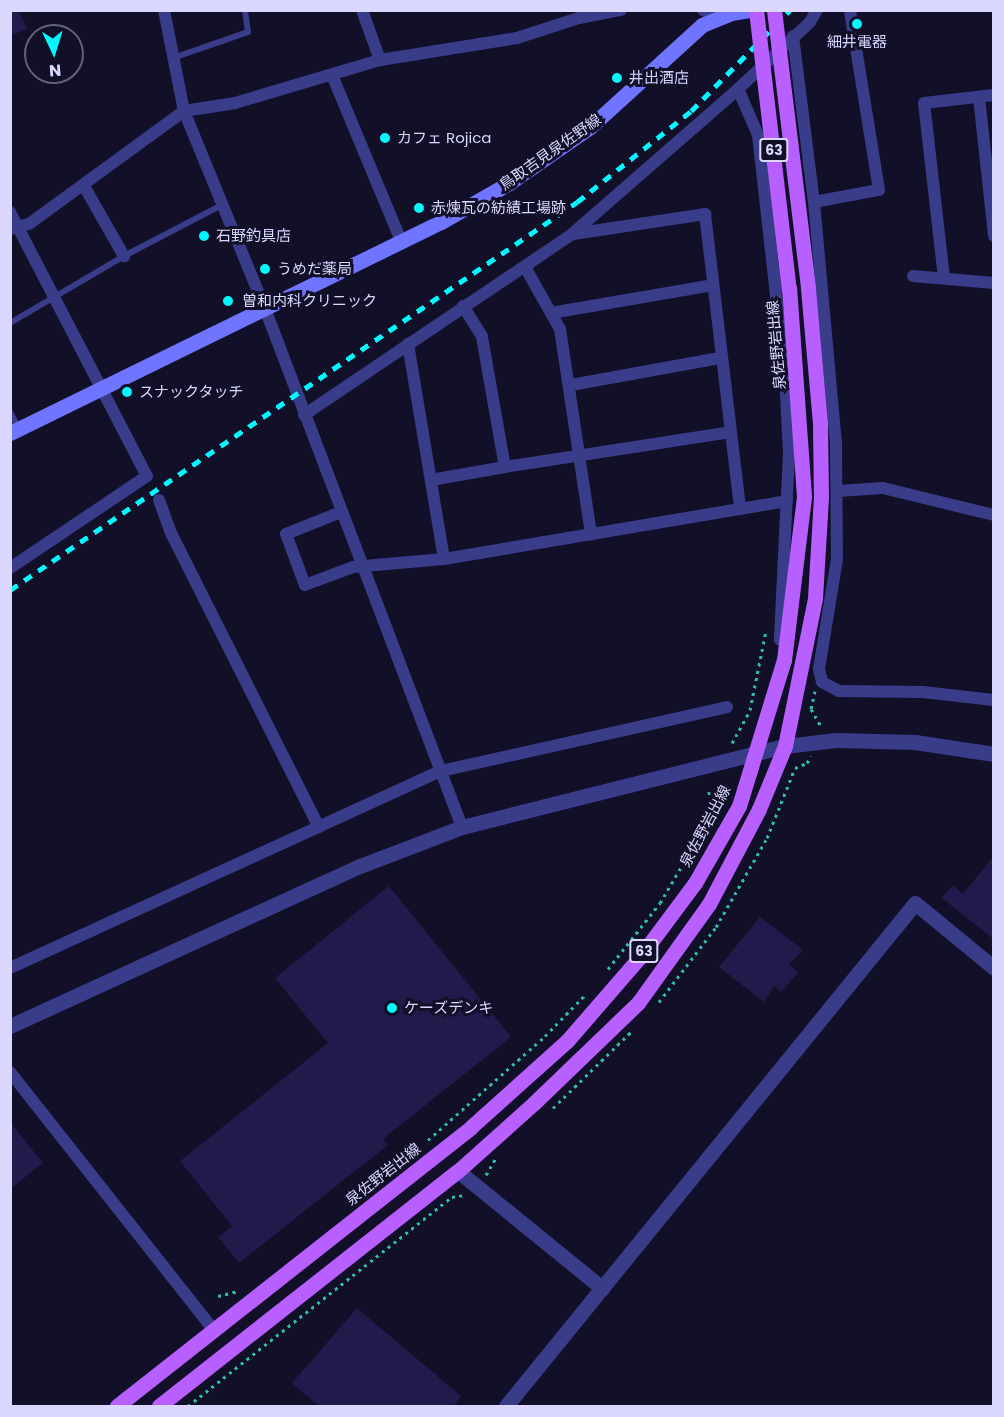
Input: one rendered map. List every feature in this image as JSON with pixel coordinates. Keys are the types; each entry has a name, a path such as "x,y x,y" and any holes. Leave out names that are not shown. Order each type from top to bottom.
{"main road":[{"name":"鳥取吉見泉佐野線","path":"15,431 101,390 264,306 401,241 509,183 590,127 702,25 711,13 751,10"},
{"name":"泉佐野岩出線","path":"117,1407 471,1127 567,1041 639,958 695,883 739,806 779,680 794,599 804,495 789,289 756,10"},
{"name":"63","path":"159,1407 458,1171 638,1003 710,904 759,809 785,746 815,598 821,497 820,423 808,288 774,10"}],"street":[{"path":"164,10 184,111 264,306 340,512 462,827"},
{"path":"362,10 380,60"},
{"path":"14,228 84,186 184,111 235,103 380,60 517,38 579,18 621,10"},
{"path":"304,415 572,234 738,89 810,22 817,10"},
{"path":"813,202 879,190 850,10"},
{"path":"793,36 813,202 838,491 837,559 819,669 822,682 839,691 923,692 993,700"},
{"path":"332,75 401,241"},
{"path":"738,89 758,135 785,376 787,501 779,680"},
{"path":"944,278 924,103 993,95"},
{"path":"979,96 993,236"},
{"path":"84,186 124,256"},
{"path":"10,212 14,228 54,297 147,476 10,568"},
{"path":"572,234 705,214 720,358 740,509"},
{"path":"525,267 560,329 571,385 591,535"},
{"path":"913,276 993,283"},
{"path":"551,313 713,285"},
{"path":"464,306 482,337 505,467"},
{"path":"408,344 444,559"},
{"path":"571,385 720,358"},
{"path":"431,480 730,432"},
{"path":"838,491 883,488 993,515"},
{"path":"159,500 172,535 319,827"},
{"path":"340,512 286,534 305,585 353,567 362,569 444,559 787,501"},
{"path":"10,968 441,771 727,707"},
{"path":"10,1026 360,866 462,827 758,750 785,746 836,740 903,742 993,754"},
{"path":"506,1407 915,903 993,968"},
{"path":"10,1072 213,1329"},
{"path":"458,1171 602,1288"}],"lane":[{"path":"172,58 248,32 245,10"},
{"path":"10,323 124,256 222,205"},
{"path":"10,412 15,431"}],"path":[{"path":"725,752 741,731 750,710 768,619"},
{"path":"819,669 811,709 823,731"},
{"path":"605,973 660,903 704,828 710,802 709,791"},
{"path":"427,1141 545,1036 591,989"},
{"path":"188,1407 452,1197 470,1195 478,1189"},
{"path":"218,1296 241,1290"}],"building":[{"path":"10,10 19,10 25,24 24,30 10,36"},
{"path":"993,857 993,939 942,898 953,885 963,894"},
{"path":"389,886 511,1037 383,1139 388,1145 239,1263 218,1237 232,1226 180,1161 328,1043 275,978"},
{"path":"760,917 803,950 789,964 798,973 781,992 774,986 764,1002 719,967"},
{"path":"10,1122 43,1163 10,1189"},
{"path":"357,1308 461,1396 453,1407 320,1407 292,1383"}],"railway":[{"path":"10,590 577,202 691,111 790,10"}],"place":[{"name":"細井電器","path":"857,24"},
{"name":"井出酒店","path":"617,78"},
{"name":"カフェ Rojica","path":"385,138"},
{"name":"赤煉瓦の紡績工場跡","path":"419,208"},
{"name":"石野釣具店","path":"204,236"},
{"name":"うめだ薬局","path":"265,269"},
{"name":"曽和内科クリニック","path":"228,301"},
{"name":"スナックタッチ","path":"127,392"},
{"name":"ケーズデンキ","path":"392,1008"}]}
